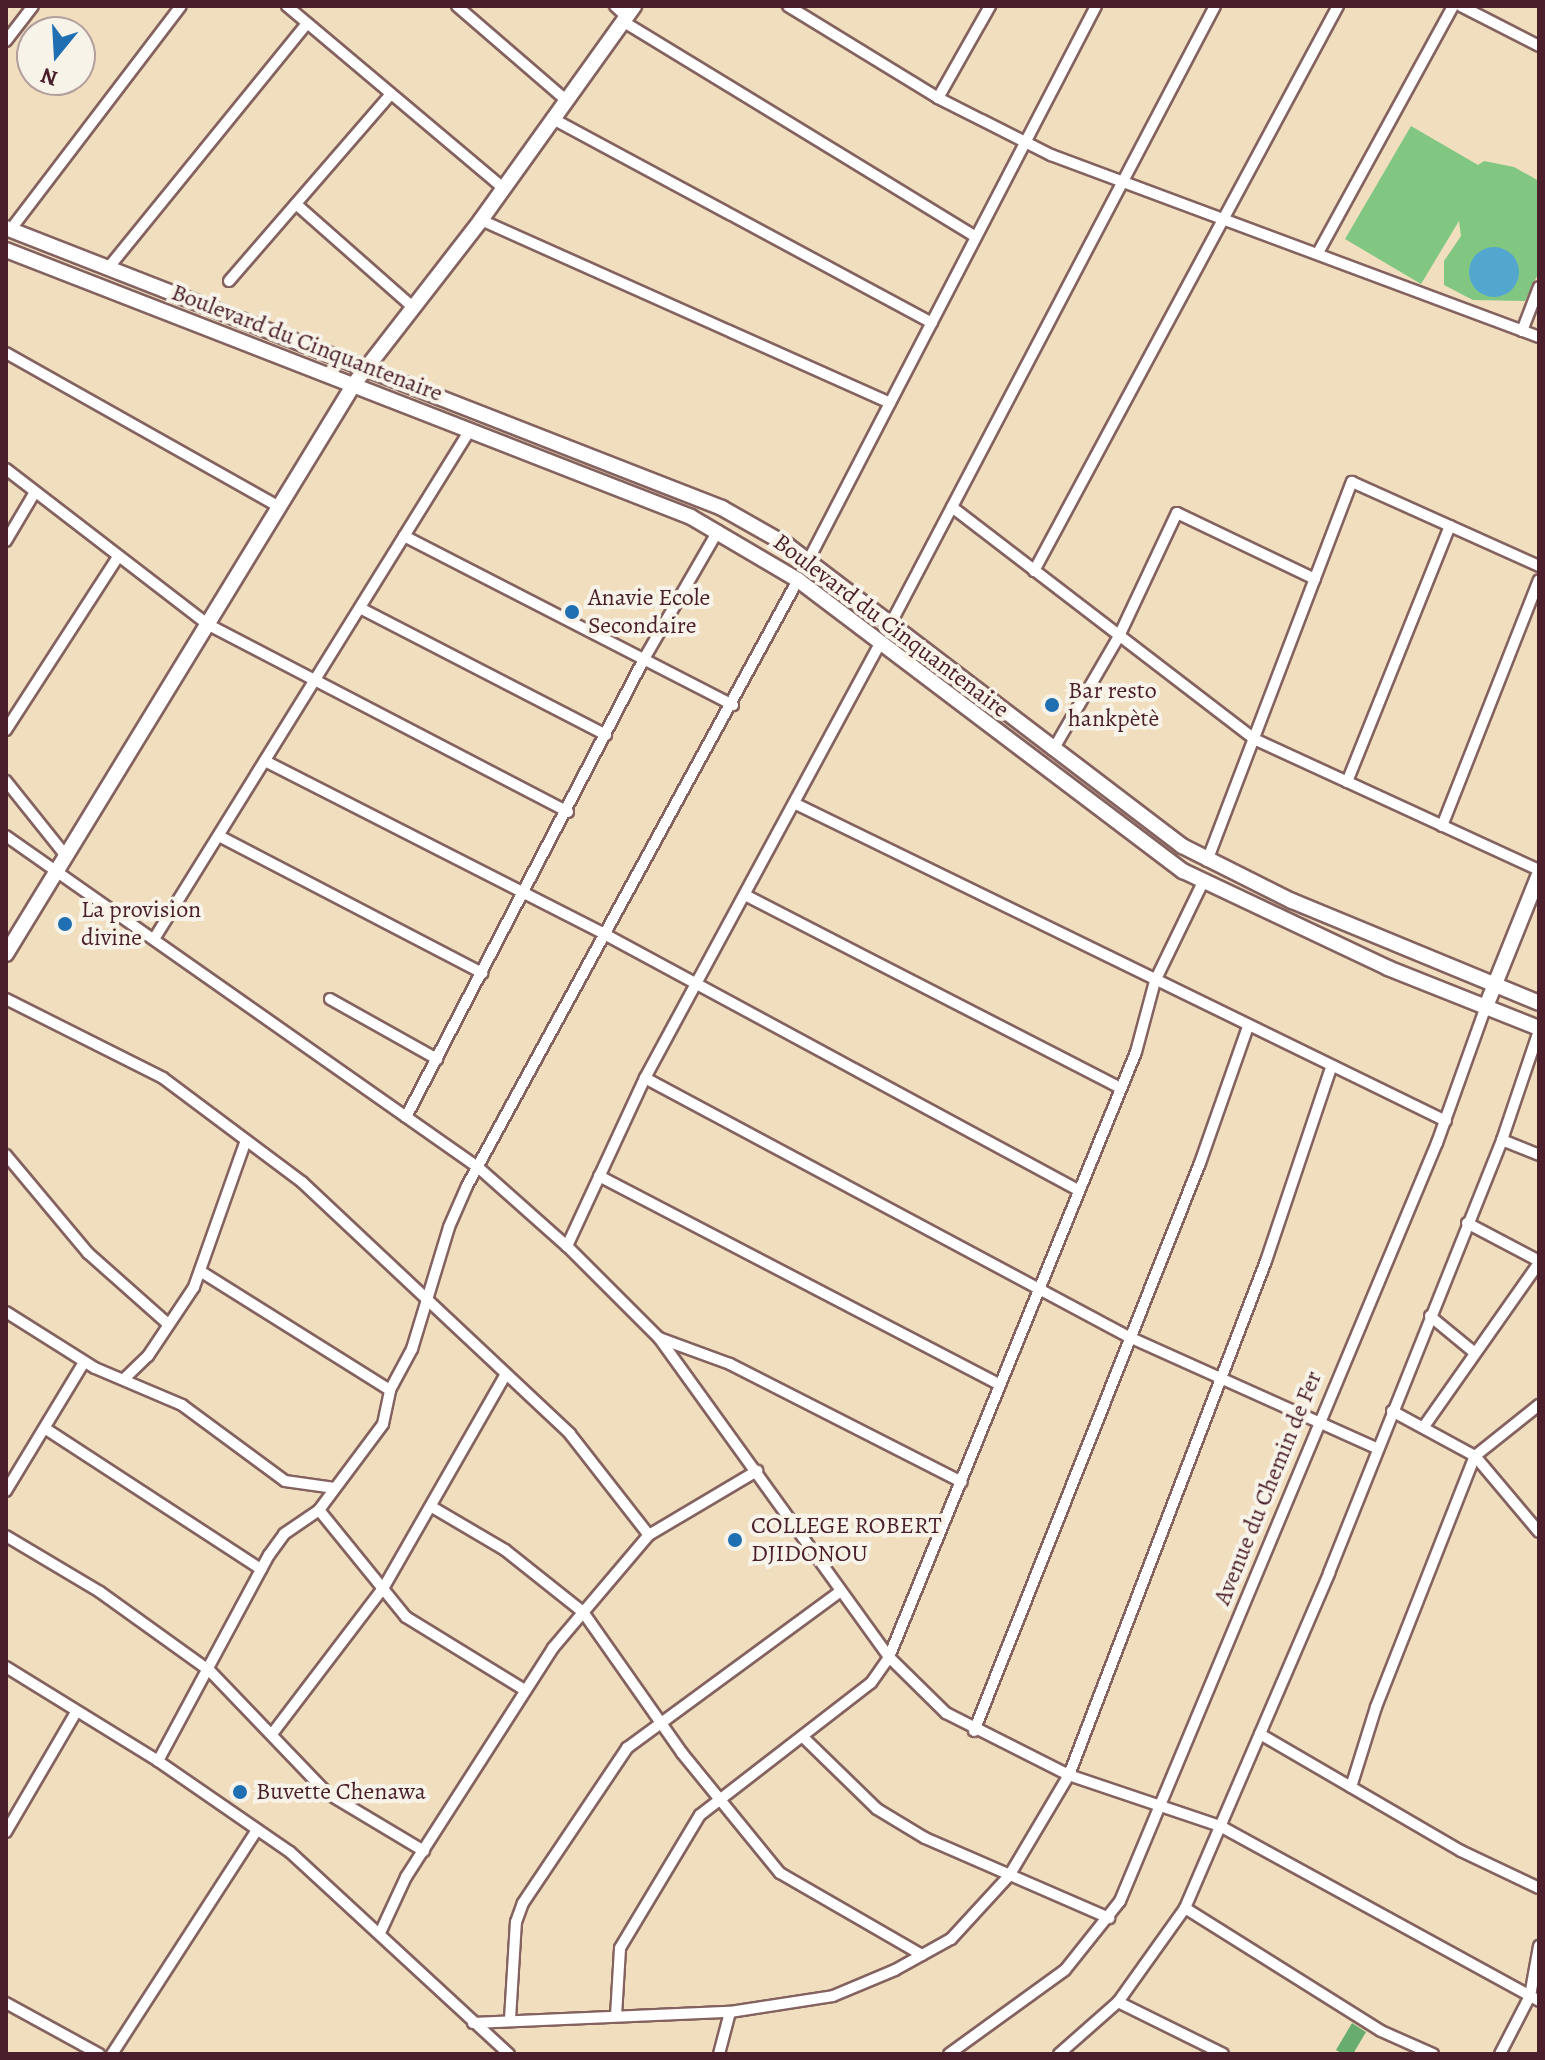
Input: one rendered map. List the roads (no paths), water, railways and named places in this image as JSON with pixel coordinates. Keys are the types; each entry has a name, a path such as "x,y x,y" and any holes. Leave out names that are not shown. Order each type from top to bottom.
{"main road":[{"path":"6,954 354,384 481,220 628,15"},
{"name":"Boulevard du Cinquantenaire","path":"8,228 696,495 808,561 1053,750 1207,861 1493,987 1539,1003"},
{"name":"Boulevard du Cinquantenaire","path":"6,250 654,500 718,531 798,580 1153,852 1203,882 1485,1009 1539,1030"},
{"name":"Avenue du Chemin de Fer","path":"1485,1009 1539,872"}],"street":[{"path":"6,41 33,6"},
{"path":"8,228 181,6"},
{"path":"287,6 504,189"},
{"path":"457,6 567,101"},
{"path":"615,6 976,237"},
{"path":"788,6 938,98 1026,142 1539,337"},
{"path":"938,98 990,6"},
{"path":"808,561 1096,6"},
{"path":"890,625 1215,6"},
{"path":"1034,571 1220,217 1338,6"},
{"path":"1319,251 1453,6"},
{"path":"1461,6 1539,46"},
{"path":"109,267 307,23"},
{"path":"229,281 391,94"},
{"path":"555,120 932,323"},
{"path":"296,204 414,308"},
{"path":"481,220 890,403"},
{"path":"1522,331 1539,287"},
{"path":"6,353 279,507"},
{"path":"154,939 470,430"},
{"path":"6,469 207,624 568,812"},
{"path":"1207,861 1352,482 1539,566"},
{"path":"6,541 35,492"},
{"path":"952,507 1254,739 1539,872"},
{"path":"1053,750 1119,636 1177,513 1315,579"},
{"path":"1347,782 1450,526"},
{"path":"406,1117 568,812 644,659 718,531"},
{"path":"404,536 733,705"},
{"path":"6,730 118,557"},
{"path":"158,1761 210,1671 261,1569 284,1534 319,1510 383,1424 390,1390 412,1349 449,1227 798,580"},
{"path":"1442,826 1539,580"},
{"path":"360,608 606,735"},
{"path":"567,1246 645,1078 747,896 880,644"},
{"path":"265,761 608,936 1078,1190"},
{"path":"6,781 66,856"},
{"path":"796,804 1331,1068 1446,1121"},
{"path":"6,836 479,1168 567,1246 659,1338 889,1657 946,1713 974,1731 1069,1775 1165,1804 1220,1826 1534,1998"},
{"path":"219,836 482,973"},
{"path":"616,2016 620,1948 700,1815 871,1683 889,1657 1120,1088 1155,981 1203,882"},
{"path":"747,896 1120,1088"},
{"path":"6,999 91,1044 141,1064 302,1182 570,1434 649,1535"},
{"path":"330,999 437,1059"},
{"name":"Avenue du Chemin de Fer","path":"949,2054 1065,1970 1109,1918 1165,1804 1318,1423 1446,1121 1485,1009"},
{"path":"974,1731 1127,1336 1200,1163 1248,1027"},
{"path":"1059,2054 1118,2002 1185,1908 1260,1734 1502,1140 1539,1030"},
{"path":"473,2023 510,2019 730,2012 833,1996 922,1955 975,1918 1009,1876 1069,1775 1217,1380 1266,1261 1331,1068"},
{"path":"645,1078 1127,1336 1217,1380 1376,1448"},
{"path":"1502,1140 1539,1155"},
{"path":"125,1378 148,1356 200,1271 245,1143"},
{"path":"6,1155 88,1253 168,1324"},
{"path":"599,1176 1000,1385"},
{"path":"1425,1425 1539,1262 1467,1223"},
{"path":"200,1271 390,1390"},
{"path":"7,1316 84,1362 182,1405 285,1481 335,1488"},
{"path":"1430,1316 1475,1353"},
{"path":"659,1338 730,1364 962,1482"},
{"path":"6,1491 84,1362"},
{"path":"272,1734 384,1587 506,1374"},
{"path":"1351,1787 1376,1707 1475,1456 1539,1405"},
{"path":"1392,1411 1425,1425 1475,1456 1539,1532"},
{"path":"46,1429 261,1569"},
{"path":"380,1933 424,1851 471,1782 523,1689 583,1612 649,1535 757,1471"},
{"path":"432,1507 505,1550 583,1612 661,1722 722,1795 780,1873 922,1955"},
{"path":"319,1510 406,1617 523,1689"},
{"path":"6,1536 100,1592 210,1671 327,1793 424,1851"},
{"path":"510,2019 516,1922 523,1903 627,1748 841,1591"},
{"path":"6,1667 158,1761 336,1890 509,2054"},
{"path":"6,1832 76,1712"},
{"path":"1260,1734 1461,1851 1539,1888"},
{"path":"803,1737 877,1809 925,1838 1109,1918"},
{"path":"112,2054 257,1830"},
{"path":"1185,1908 1381,2031 1433,2054"},
{"path":"1500,2054 1534,1998 1539,1946"},
{"path":"1118,2002 1223,2054"},
{"path":"6,2003 99,2054"},
{"path":"719,2054 730,2012"}],"water":[{"path":"1494,247 1512,254 1519,272 1512,290 1494,297 1476,290 1469,272 1476,254"}],"place":[{"name":"Anavie Ecole Secondaire","path":"572,612"},
{"name":"Bar resto hankpètè","path":"1052,705"},
{"name":"La provision divine","path":"65,924"},
{"name":"COLLEGE ROBERT DJIDONOU","path":"735,1540"},
{"name":"Buvette Chenawa","path":"240,1792"}]}
